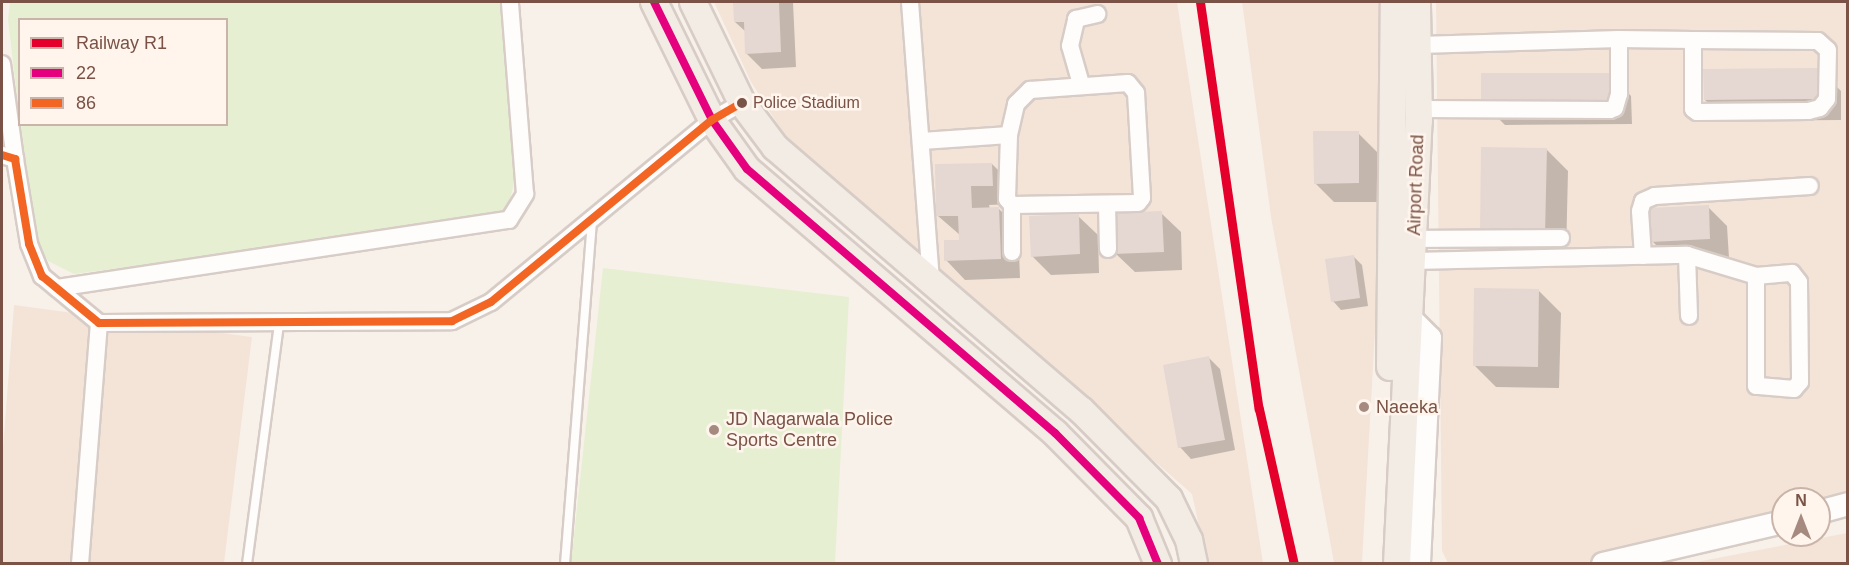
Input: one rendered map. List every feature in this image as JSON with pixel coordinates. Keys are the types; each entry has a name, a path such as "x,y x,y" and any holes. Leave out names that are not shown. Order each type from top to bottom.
{"main road":[{"path":"654,2 712,120 747,169 1055,433 1139,518 1158,564"},
{"path":"693,2 742,103 775,147 1081,410 1169,500 1189,540 1194,564"},
{"name":"Airport Road","path":"1394,2 1401,317"},
{"name":"Airport Road","path":"1397,364 1401,317 1413,250 1419,115 1417,2"},
{"path":"1382,564 1397,364"},
{"path":"1397,364 1397,564"}],"street":[{"path":"57,288 510,220 525,194 510,2"},
{"path":"910,2 931,282"},
{"path":"1081,84 1070,46 1076,19 1097,14"},
{"path":"1419,45 1619,39 1693,40 1826,44 1827,99 1820,108 1809,111 1697,112 1693,40"},
{"path":"1419,115 1610,110 1615,108 1619,94 1619,39"},
{"path":"2,64 8,157 29,244 42,276 99,323 279,325 452,321 491,302 592,216 712,120 742,103"},
{"path":"1012,205 1132,205 1142,198 1136,93 1128,83 1081,84 1022,94 1009,135 1007,199 1012,205 1012,252"},
{"path":"1419,115 1544,120"},
{"path":"922,141 1009,135"},
{"path":"1643,256 1640,211 1643,201 1655,196 1810,186"},
{"path":"1107,205 1108,249"},
{"path":"1413,250 1561,238"},
{"path":"1413,250 1643,256 1687,255 1756,276 1792,273 1797,276 1800,382 1794,389 1756,386 1756,276"},
{"path":"1687,255 1689,316"},
{"path":"1401,317 1430,338 1419,564"},
{"path":"80,564 99,323"},
{"path":"1831,509 1848,504"},
{"path":"1603,564 1771,525"}],"lane":[{"path":"565,564 592,216"},
{"path":"247,564 279,325"}],"shaded area":[{"path":"714,2 1177,2 1263,563 1207,563 1192,494 787,139 751,82"},
{"path":"1242,2 1381,2 1378,278 1362,563 1334,563 1271,217"},
{"path":"1436,2 1847,2 1847,507 1831,510 1831,487 1771,487 1771,524 1583,563 1448,563 1442,551"},
{"path":"14,305 252,337 224,563 2,564 2,461"},
{"path":"1847,533 1847,563 1691,563 1774,547 1831,547 1831,536"}],"green space":[{"path":"10,2 500,2 518,166 511,196 501,218 74,274 48,261 35,237 21,126 228,126 228,18 18,18 18,106 8,19"},
{"name":"JD Nagarwala Police Sports Centre","path":"603,268 849,297 835,563 571,563"}],"building":[{"path":"733,2 779,2 781,52 745,54 744,22 734,22"},
{"path":"1820,68 1820,99 1704,100 1703,69"},
{"path":"1481,73 1610,73 1610,103 1481,103"},
{"path":"1313,131 1359,131 1359,183 1314,184"},
{"path":"1481,147 1547,148 1545,235 1480,234"},
{"path":"992,163 993,186 971,186 972,208 999,207 1001,259 944,261 944,240 959,240 958,216 936,216 935,164"},
{"path":"1709,205 1710,239 1651,242 1649,208"},
{"path":"1162,211 1164,252 1114,254 1112,213"},
{"path":"1079,214 1080,254 1031,257 1029,216"},
{"path":"1354,255 1360,298 1331,302 1325,259"},
{"path":"1474,288 1539,289 1538,367 1473,366"},
{"path":"1209,356 1225,440 1178,448 1163,365"}],"rail line":[{"name":"R1","path":"1200,2 1259,409 1294,564"}],"transit line":[{"name":"22","path":"654,2 712,120 747,169 1055,433 1139,518 1158,564"},
{"name":"86","path":"2,155 15,159 29,244 42,276 99,323 452,321 491,302 712,120 742,103"}],"place":[{"name":"Police Stadium","path":"742,103"},
{"name":"Naeeka","path":"1364,407"},
{"name":"JD Nagarwala Police Sports Centre","path":"714,430"}]}
